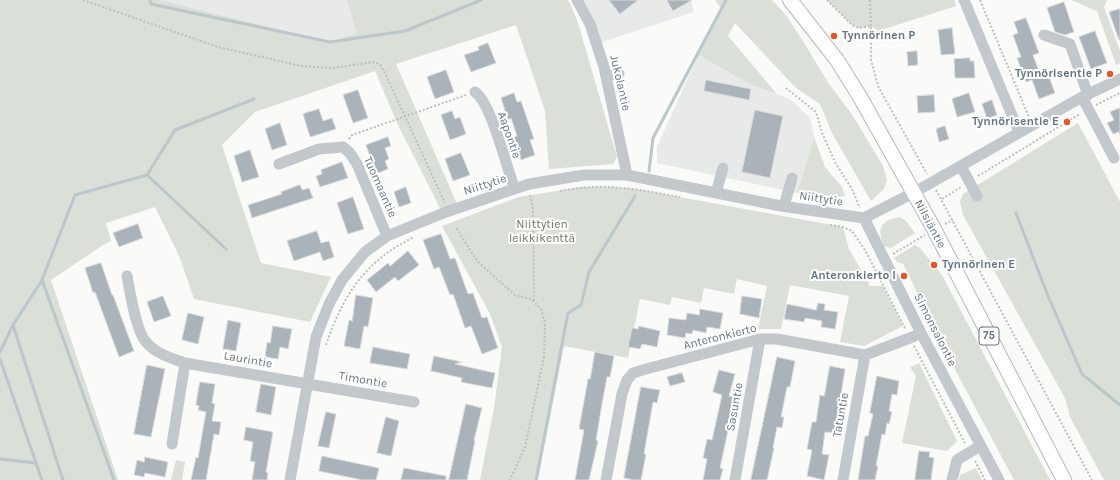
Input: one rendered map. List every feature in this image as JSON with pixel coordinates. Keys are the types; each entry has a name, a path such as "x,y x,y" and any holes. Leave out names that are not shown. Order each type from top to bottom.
{"main road":[{"name":"Nilsiäntie","path":"790,0 837,60 860,97 934,229 1064,480"}],"street":[{"name":"Jukolantie","path":"577,0 590,24 604,67 627,175"},
{"path":"964,0 1019,132"},
{"path":"1044,34 1070,44 1088,109 1114,158"},
{"path":"606,76 620,74"},
{"path":"864,218 913,193 1085,96 1120,79"},
{"name":"Aapontie","path":"475,92 481,96 498,136 515,189"},
{"path":"279,164 319,149 343,146"},
{"name":"Tuomaantie","path":"343,146 350,153 357,164 388,236"},
{"path":"961,166 977,196"},
{"path":"716,192 723,168"},
{"name":"Niittytie","path":"290,480 316,337 329,304 342,280 365,252 388,236 446,212 528,184 584,175 627,175 784,206 864,218"},
{"path":"784,206 792,178"},
{"name":"Simonsalontie","path":"864,218 921,333 999,480"},
{"name":"Laurintie","path":"127,276 131,301 138,326 146,342 164,356 185,363 307,384"},
{"path":"865,355 921,333"},
{"name":"Anteronkierto","path":"606,480 622,394 627,380 634,373 760,339 777,339 865,355"},
{"name":"Sasuntie","path":"735,480 760,339"},
{"name":"Tatuntie","path":"843,480 865,355"},
{"path":"172,444 185,363"},
{"name":"Timontie","path":"307,384 414,402"},
{"path":"952,480 957,460 980,446"}],"path":[{"path":"83,0 218,47 301,66 332,68 374,62 380,65 445,203"},
{"path":"827,0 852,25 858,28 871,26"},
{"path":"870,0 871,60 878,86 942,199 1092,480"},
{"path":"980,0 1032,125"},
{"path":"786,88 816,112 822,133 836,164 852,189 864,218"},
{"path":"343,146 352,135 475,92"},
{"path":"942,199 1088,109 1120,93"},
{"path":"559,191 582,187 609,187 686,198"},
{"path":"525,196 530,195 533,208 534,302"},
{"path":"873,266 934,229 953,220"},
{"path":"829,224 843,227 852,231 865,250 985,480"},
{"path":"457,228 478,262 516,295 531,299 541,309 545,323 544,357 525,447 510,480"},
{"path":"325,351 326,344 340,310 354,284 376,261 398,245 418,235"}],"shaded area":[{"path":"160,0 347,0 358,33 330,42"},
{"path":"577,0 691,0 694,12 597,45"},
{"path":"698,55 751,85 790,99 810,118 814,137 797,193 657,163 657,147"}],"green space":[{"path":"0,0 160,0 330,42 357,33 347,0 567,0 570,3 578,23 617,157 613,164 549,169 545,111 516,25 396,64 457,204 441,210 398,125 375,71 255,112 222,145 261,263 331,277 310,322 194,299 180,258 155,207 106,223 111,241 51,280 118,480 0,480"},
{"path":"715,0 772,0 786,15 827,81 853,116 883,166 887,180 884,189 871,201 832,133 820,104 796,88 735,23 728,36 777,94 751,85 698,55 722,10"},
{"path":"827,0 954,0 956,6 878,31 871,26 859,28 852,25"},
{"path":"1071,0 1107,0 1104,7 1120,51 1120,63 1116,65 1097,11"},
{"path":"1078,123 1120,202 1120,480 1104,480 1070,417 1065,398 963,215 960,202 963,194"},
{"path":"814,137 825,167 842,187 845,196 821,198 797,193"},
{"name":"Niittytien leikkikenttä","path":"582,187 636,189 843,227 849,249 870,286 883,286 903,326 864,346 840,342 849,296 790,285 781,329 758,329 767,286 737,279 734,294 704,288 701,303 672,297 670,305 640,299 628,358 564,346 538,480 480,480 494,408 502,347 490,314 442,226 519,197"},
{"path":"900,217 906,221 915,233 891,248 884,246 881,235 882,226 888,220"},
{"path":"915,245 920,248 942,275 1050,480 1014,480 919,302 916,290 903,264 897,262 894,258"},
{"path":"919,363 957,441 947,451 902,443 916,376 910,367"},
{"path":"176,460 185,462 182,480 171,480"},
{"path":"976,468 982,480 959,480 960,475"}],"building":[{"path":"609,0 638,0 620,14"},
{"path":"667,0 692,0 673,11"},
{"path":"1064,2 1074,32 1065,35 1055,32 1047,8"},
{"path":"1120,9 1120,40 1119,40 1109,12"},
{"path":"1026,18 1039,53 1033,55 1040,74 1047,71 1055,93 1039,99 1032,80 1026,82 1017,58 1021,57 1013,35 1018,33 1014,22"},
{"path":"952,28 955,54 941,55 938,30"},
{"path":"1095,31 1107,63 1091,69 1079,37"},
{"path":"488,43 496,63 471,72 464,55 479,50 478,47"},
{"path":"917,51 918,65 908,66 907,52"},
{"path":"970,58 970,61 974,61 975,78 955,78 954,59"},
{"path":"446,70 454,92 435,99 427,77"},
{"path":"706,80 751,89 749,100 704,91"},
{"path":"358,90 368,118 353,123 343,95"},
{"path":"514,93 517,102 521,101 534,139 530,140 535,155 521,160 514,137 517,136 511,118 508,120 501,98"},
{"path":"969,93 975,112 957,117 952,99"},
{"path":"934,95 935,112 918,113 917,96"},
{"path":"992,100 997,115 987,119 982,104"},
{"path":"1120,108 1120,135 1119,132 1113,134 1107,123 1114,120 1110,112"},
{"path":"319,109 323,121 332,118 336,129 310,137 303,114"},
{"path":"755,110 783,116 770,178 742,172"},
{"path":"452,111 455,119 460,117 466,134 450,140 441,115"},
{"path":"280,123 287,145 272,150 265,129"},
{"path":"945,126 949,139 939,142 936,129"},
{"path":"388,137 391,146 385,148 389,159 385,161 388,169 376,174 366,145"},
{"path":"250,150 259,177 242,182 234,156"},
{"path":"461,153 470,175 453,181 445,159"},
{"path":"342,162 348,178 320,187 316,176 322,174 321,170"},
{"path":"300,185 302,190 309,188 313,198 252,218 248,205 282,194 281,192"},
{"path":"406,187 411,203 399,207 394,192"},
{"path":"353,197 364,229 348,234 337,203"},
{"path":"138,224 143,238 119,247 113,233"},
{"path":"317,231 321,243 329,241 334,257 323,261 320,252 294,261 287,241"},
{"path":"441,234 450,259 455,258 468,294 473,293 482,318 487,317 498,348 482,354 471,326 465,328 453,294 450,295 439,267 434,269 423,240"},
{"path":"408,251 419,265 398,281 395,277 376,292 367,280 388,263 390,266"},
{"path":"101,263 134,351 119,357 95,292 93,293 85,268"},
{"path":"356,295 373,298 368,327 364,326 360,349 344,346 349,320 352,321"},
{"path":"163,296 171,316 154,322 147,302"},
{"path":"742,296 762,299 759,318 740,314"},
{"path":"818,303 825,304 824,310 838,312 835,329 821,327 822,321 805,318 804,322 784,319 787,304 816,310"},
{"path":"700,309 723,313 720,329 707,327 706,333 693,330 692,334 686,333 685,338 667,335 669,318 686,320 687,313 699,315"},
{"path":"188,313 204,317 198,344 182,340"},
{"path":"228,320 241,323 236,351 223,349"},
{"path":"273,326 292,329 288,349 280,347 278,359 265,357 267,342 270,343"},
{"path":"639,326 660,331 657,347 642,344 640,349 628,347 632,328 638,329"},
{"path":"373,347 410,354 407,369 370,363"},
{"path":"595,352 614,356 610,377 607,377 596,440 598,441 589,480 575,480 584,430 579,429 588,379 590,379"},
{"path":"434,356 462,362 455,364 495,373 492,388 461,382 462,378 431,371"},
{"path":"777,357 795,361 790,387 787,387 781,417 784,417 782,428 777,427 767,480 751,480"},
{"path":"147,365 165,369 151,437 134,434"},
{"path":"830,366 845,369 835,433 825,432 822,454 829,455 824,480 807,476 812,450 807,449 812,422 816,422 820,395 824,396"},
{"path":"719,370 735,374 729,396 735,397 720,468 723,469 720,480 703,480 707,459 703,458 707,439 712,440 722,395 713,392"},
{"path":"682,373 685,382 670,386 667,377"},
{"path":"877,376 899,381 897,395 892,394 889,411 892,412 889,424 887,423 885,435 882,434 875,480 858,480 865,436 868,436 873,414 870,413"},
{"path":"200,382 215,384 212,403 215,404 212,421 221,422 219,435 214,434 206,480 191,480 196,457 198,458 206,412 198,410 199,406 196,405"},
{"path":"261,384 276,387 271,415 256,412"},
{"path":"641,387 660,390 657,403 653,402 641,480 633,480 624,478"},
{"path":"466,404 482,408 474,440 467,480 449,480"},
{"path":"326,412 336,414 329,448 318,446"},
{"path":"386,417 399,421 391,456 377,453"},
{"path":"246,427 273,432 266,472 268,473 267,480 252,480 255,462 250,461 253,442 244,440"},
{"path":"919,451 930,452 929,457 934,458 931,480 915,480"},
{"path":"322,456 379,468 376,480 362,480 319,471"},
{"path":"145,457 168,462 165,477 145,473 144,477 134,475 137,460 144,462"},
{"path":"404,468 446,476 446,480 401,480"}],"waterway":[{"path":"150,0 151,4 330,42 405,31 481,0"},
{"path":"649,171 653,138 726,0"},
{"path":"147,175 175,130 254,99"},
{"path":"114,480 42,280 75,195 147,175 226,249"},
{"path":"536,480 568,313 581,305 589,272 635,196"},
{"path":"1016,213 1048,296 1082,374 1120,405"},
{"path":"0,352 13,325 42,280"},
{"path":"13,325 63,480"},
{"path":"0,359 36,463"},
{"path":"0,459 36,463 42,480"}],"place":[{"name":"Tynnörinen P","path":"834,36"},
{"name":"Tynnörisentie P","path":"1110,74"},
{"name":"Tynnörisentie E","path":"1067,122"},
{"name":"Tynnörinen E","path":"934,265"},
{"name":"Anteronkierto I","path":"904,276"}]}
